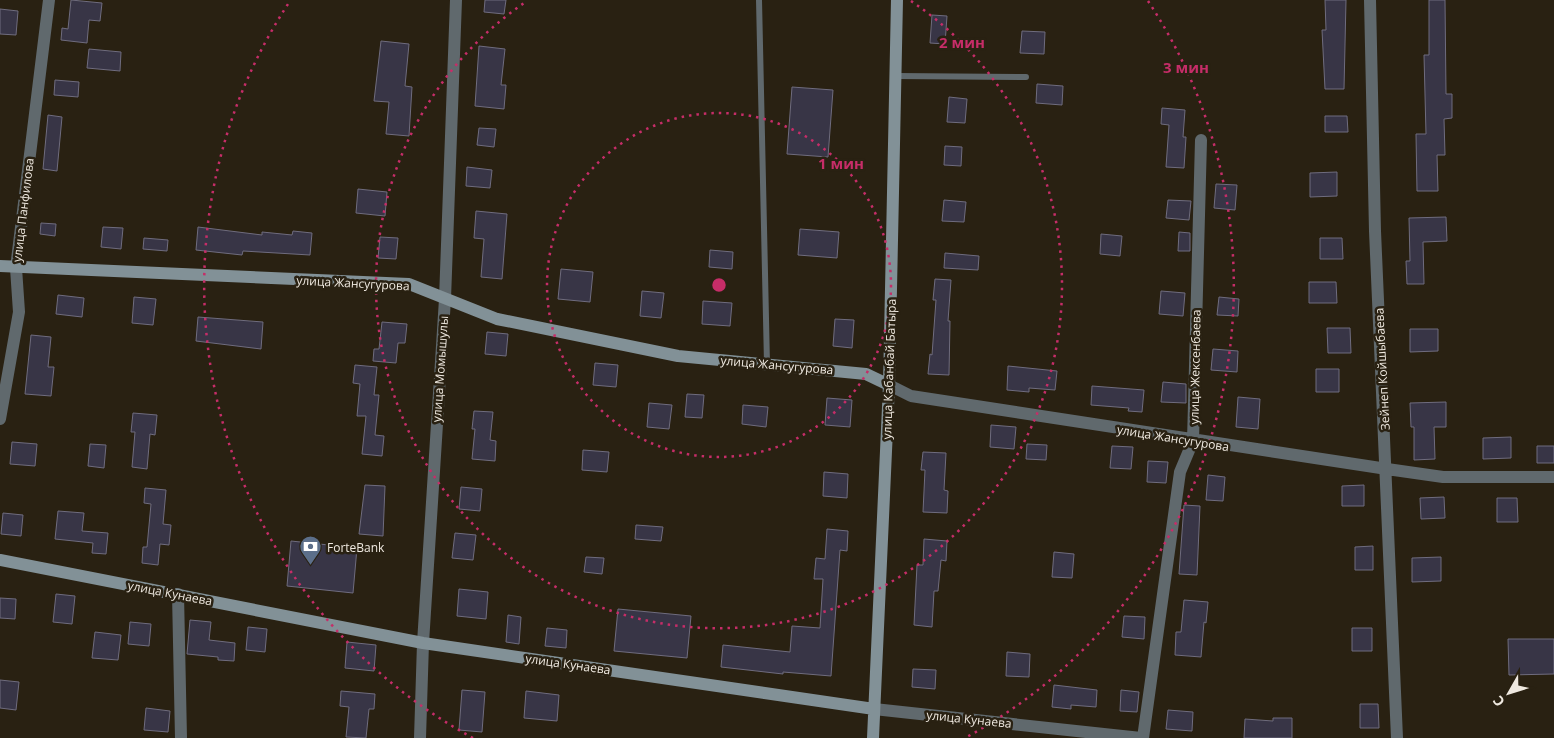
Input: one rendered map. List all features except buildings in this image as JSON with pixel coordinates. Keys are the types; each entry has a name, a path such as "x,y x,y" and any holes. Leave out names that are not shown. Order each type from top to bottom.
{"street":[{"name":"улица Панфилова","path":"0,419 19,312 16,268 49,0"},
{"name":"улица Момышулы","path":"420,738 423,643 444,299 456,0"},
{"name":"улица Кабанбай Батыра","path":"873,738 889,385 897,0"},
{"name":"Зейнеп Койшыбаева","path":"1370,0 1376,230 1397,738"},
{"name":"улица Жексенбаева","path":"1142,738 1180,472 1193,441 1201,140"},
{"name":"улица Жансугурова","path":"0,266 409,284 497,319 678,356 866,374 911,396 1193,441 1443,477 1554,477"},
{"name":"улица Кунаева","path":"0,560 423,643 874,709 1142,738"},
{"path":"178,594 181,738"}],"lane":[{"path":"759,0 767,364"},
{"path":"896,76 1026,77"}],"place":[{"name":"ForteBank","path":"311,566"}]}
